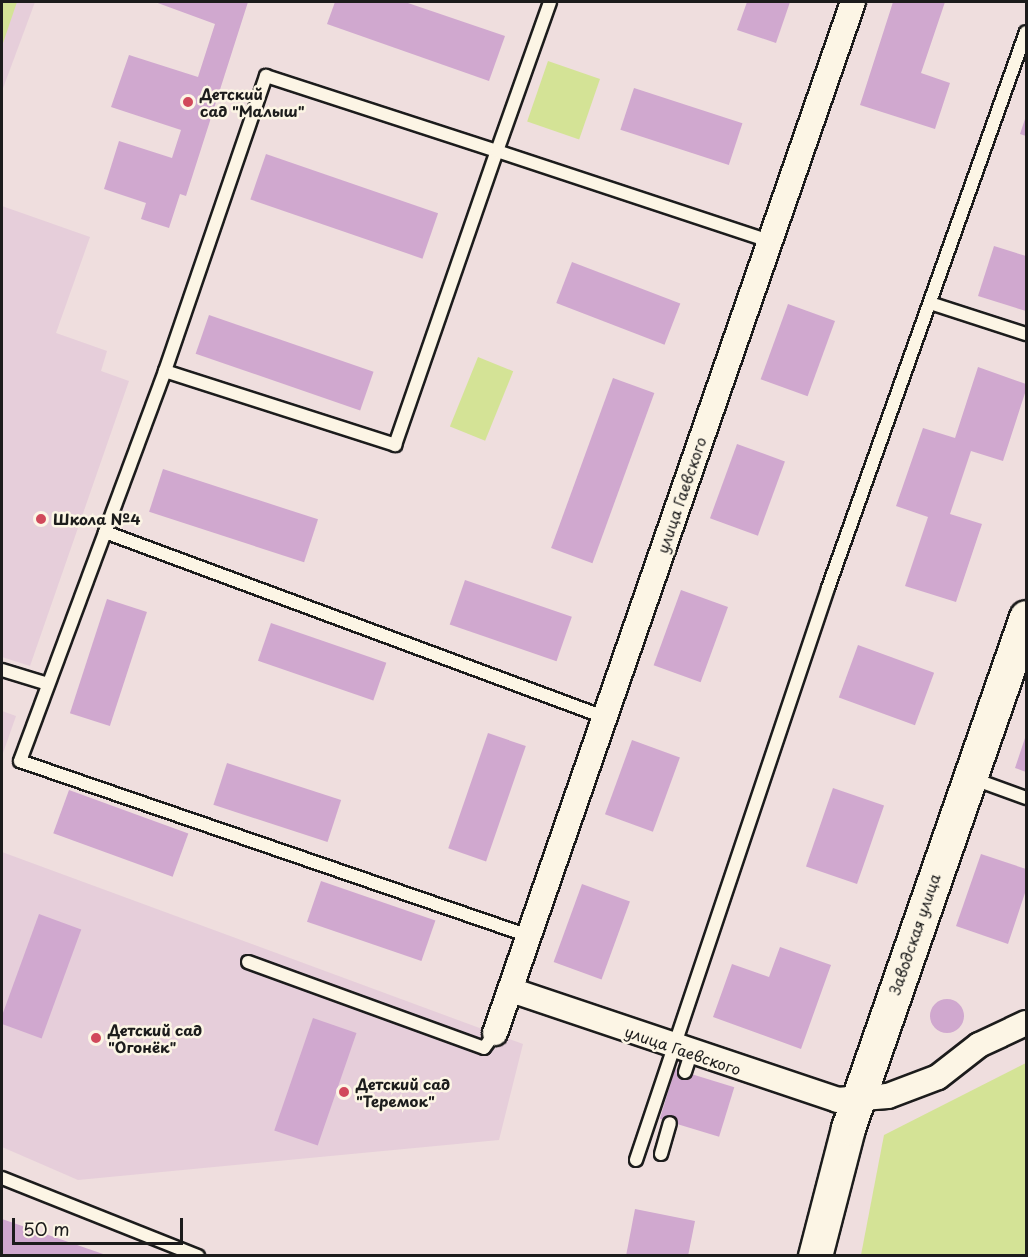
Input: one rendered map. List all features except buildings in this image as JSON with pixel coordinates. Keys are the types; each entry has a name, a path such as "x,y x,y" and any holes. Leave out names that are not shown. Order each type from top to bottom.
{"street":[{"name":"улица Гаевского","path":"495,1033 853,2"},
{"name":"Заводская улица","path":"814,1256 857,1100 1026,617"},
{"name":"улица Гаевского","path":"511,990 682,1057 837,1100 888,1096 938,1077 979,1045 1026,1023"}],"lane":[{"path":"165,371 395,445 550,2"},
{"path":"636,1160 682,1057 828,588 933,304 1026,32"},
{"path":"529,936 20,761 165,371 266,76 769,241"},
{"path":"933,304 1026,334"},
{"path":"105,532 604,717"},
{"path":"2,670 48,684"},
{"path":"970,778 1026,798"},
{"name":"улица Гаевского","path":"248,962 484,1048 495,1033"},
{"path":"661,1154 670,1122"},
{"path":"2,1178 198,1256"}],"shaded area":[{"path":"2,2 35,2 2,91"},
{"name":"Школа №4","path":"2,206 90,237 56,333 107,351 101,371 129,381 30,666 2,657"},
{"path":"2,711 16,716 2,756"},
{"path":"2,852 523,1044 499,1140 78,1180 2,1147"}],"green space":[{"path":"2,2 17,2 2,46"},
{"path":"548,61 600,79 579,139 527,122"},
{"path":"478,357 513,371 485,441 450,427"},
{"path":"1026,1063 1026,1255 861,1255 884,1135"}],"place":[{"name":"Детский сад \"Малыш\"","path":"188,102"},
{"name":"Школа №4","path":"41,519"},
{"name":"Детский сад \"Огонёк\"","path":"96,1038"},
{"name":"Детский сад \"Теремок\"","path":"344,1092"}]}
